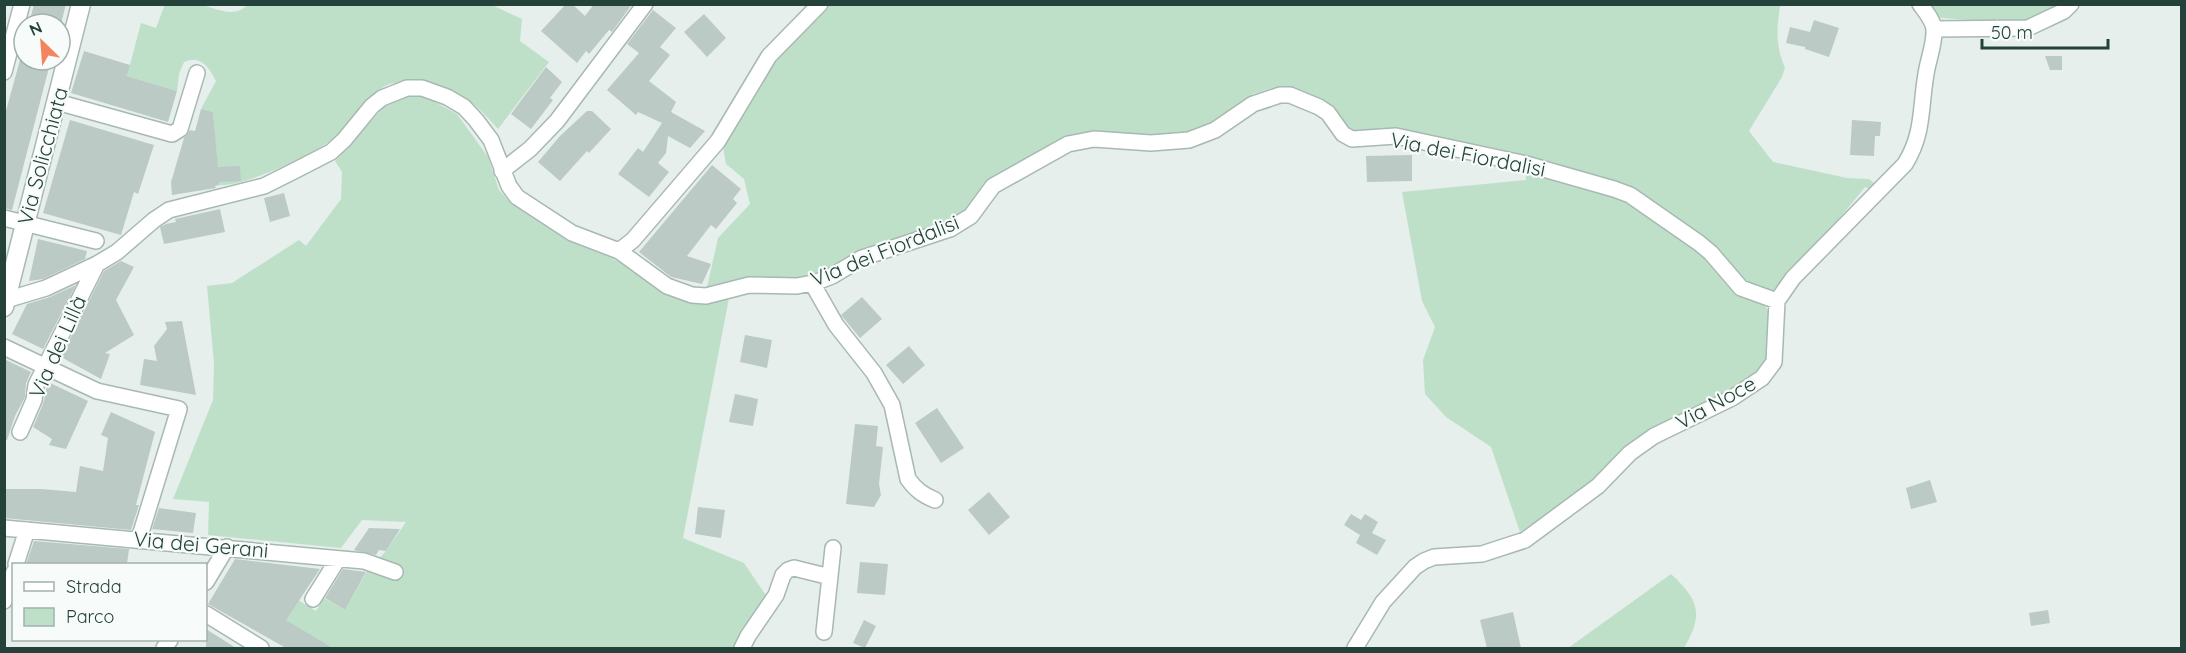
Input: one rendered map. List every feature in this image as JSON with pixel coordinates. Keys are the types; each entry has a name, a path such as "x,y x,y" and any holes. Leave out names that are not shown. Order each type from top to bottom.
{"street":[{"path":"4,72 22,4"},
{"name":"Via Solicchiata","path":"5,303 81,4"},
{"path":"502,171 530,149 557,121 645,4"},
{"path":"619,250 633,240 718,141 769,56 820,4"},
{"path":"1777,301 1794,278 1905,164 1915,147 1920,131 1934,29 1920,4"},
{"path":"1934,29 2028,28 2064,11 2071,4"},
{"path":"57,102 172,134 180,129 197,73"},
{"name":"Via dei Fiordalisi","path":"5,303 46,288 97,264 117,252 169,210 264,186 331,152 372,106 382,98 407,88 436,91 464,107 491,140 502,171 517,197 572,233 619,250 667,286 692,295 706,296 749,285 797,286 812,283 832,276 862,258 950,229 970,216 993,186 1068,144 1094,140 1151,143 1189,140 1215,130 1253,104 1280,95 1290,95 1329,113 1343,134 1352,139 1396,136 1526,164 1630,195 1711,253 1741,288 1777,301"},
{"path":"4,218 96,241"},
{"name":"Via dei Lillà","path":"20,432 34,400 36,385 97,264"},
{"path":"812,283 836,325 874,373 892,405 908,479 914,489 923,496 935,500"},
{"name":"Via Noce","path":"1355,648 1383,602 1415,567 1424,561 1434,557 1482,554 1525,540 1598,486 1630,453 1654,436 1732,398 1762,378 1774,362 1777,301"},
{"path":"4,346 97,391 179,409 139,539"},
{"name":"Via dei Gerani","path":"4,528 364,561 395,572"},
{"path":"16,563 27,530"},
{"path":"207,580 227,547"},
{"path":"824,632 833,549"},
{"path":"313,599 338,559"},
{"path":"742,648 776,595 783,575 788,570 794,568 830,577"},
{"path":"4,601 12,578"},
{"path":"207,615 261,648"}],"green space":[{"path":"165,4 195,4 231,12 243,9 248,4 492,5 522,19 520,41 549,62 498,129 479,109 460,94 449,89 424,83 392,83 374,94 343,131 319,148 265,174 231,184 219,185 213,112 201,109 216,81 211,71 200,61 184,62 179,74 177,91 127,76 141,23 156,28"},
{"path":"826,5 1780,5 1778,37 1785,68 1782,77 1749,131 1773,162 1847,178 1869,179 1874,183 1872,190 1865,187 1777,289 1768,294 1746,284 1707,238 1665,215 1535,161 1399,129 1355,132 1287,89 1275,87 1253,94 1211,125 1196,132 1149,137 1079,135 957,219 832,269 808,276 771,280 751,278 706,292 718,238 750,204 744,179 726,164 723,147 774,56"},
{"path":"1927,5 2059,5 2032,19 2014,23 1941,18"},
{"path":"422,95 457,114 488,157 499,190 510,202 568,241 608,256 627,266 659,289 692,303 703,304 729,298 683,538 744,563 767,597 737,639 734,648 333,648 263,607 298,600 316,611 324,598 345,610 366,573 386,551 406,522 362,520 341,548 208,535 209,502 173,499 213,400 214,364 207,286 232,283 299,240 306,246 341,199 342,172 335,161 384,107 409,96"},
{"path":"1526,171 1615,194 1698,248 1740,294 1765,306 1769,313 1771,353 1764,368 1520,532 1491,447 1446,417 1425,394 1423,360 1435,327 1422,301 1402,192 1526,180"},
{"path":"1671,574 1688,592 1696,608 1694,626 1684,648 1568,648"}],"building":[{"path":"34,4 66,4 64,12 32,12"},
{"path":"566,4 572,4 585,16 594,4 632,4 612,32 609,30 589,54 586,51 577,63 541,31"},
{"path":"653,10 676,28 660,47 670,55 649,81 676,102 671,112 705,131 690,148 668,136 666,153 658,163 669,172 649,197 618,174 638,148 643,152 662,123 638,112 636,115 607,90 639,53 627,44"},
{"path":"704,14 726,38 707,57 684,32"},
{"path":"1814,20 1839,28 1829,57 1805,49 1805,47 1786,43 1790,27 1810,32"},
{"path":"84,51 130,65 127,76 177,91 168,122 71,93"},
{"path":"2045,56 2062,56 2062,70 2050,70"},
{"path":"546,67 562,82 550,98 553,100 531,129 511,114"},
{"path":"17,72 48,72 12,210 4,208 4,118"},
{"path":"201,109 213,112 218,167 240,166 241,181 219,182 216,188 172,195 171,182 184,138 190,130 195,131"},
{"path":"587,111 592,111 611,129 560,181 538,162 560,136"},
{"path":"70,120 154,145 138,194 134,192 121,235 43,213"},
{"path":"1852,120 1881,122 1880,136 1875,136 1874,156 1850,155"},
{"path":"1412,155 1412,181 1367,182 1366,156"},
{"path":"712,165 741,189 733,199 737,203 716,229 711,225 687,256 711,264 702,284 671,277 639,252"},
{"path":"284,193 290,216 270,222 264,198"},
{"path":"220,209 225,232 164,244 160,227 176,222 175,219"},
{"path":"38,239 87,251 85,259 43,279 29,281"},
{"path":"121,261 134,267 116,300 134,335 105,353 110,354 101,379 61,357 104,271"},
{"path":"76,285 43,349 12,334 27,304"},
{"path":"862,297 882,319 860,338 841,315"},
{"path":"182,321 196,395 140,385 144,359 157,361 154,346 167,329 165,322"},
{"path":"745,335 772,340 767,368 740,362"},
{"path":"909,346 925,365 903,384 886,365"},
{"path":"4,359 31,372 26,383 25,397 15,416 7,440 4,440"},
{"path":"48,382 88,401 66,449 49,445 52,439 33,427 43,404"},
{"path":"735,394 758,399 753,426 729,422"},
{"path":"937,408 964,448 941,463 915,423"},
{"path":"111,412 155,432 136,505 139,505 131,530 4,518 4,489 76,492 80,466 103,471 108,438 101,435"},
{"path":"855,424 878,426 876,446 883,447 879,484 881,495 874,507 846,504"},
{"path":"1930,480 1937,502 1911,509 1906,488"},
{"path":"989,492 1010,517 989,535 968,510"},
{"path":"698,507 725,510 721,538 695,534"},
{"path":"159,508 196,513 193,533 152,529"},
{"path":"1351,514 1361,520 1365,514 1378,522 1372,533 1386,540 1377,555 1356,543 1360,535 1344,525"},
{"path":"369,528 400,529 386,551 379,550 376,555 354,550"},
{"path":"34,541 129,549 127,563 26,563"},
{"path":"235,559 320,569 286,620 333,648 286,648 208,604"},
{"path":"860,562 888,564 885,595 857,593"},
{"path":"343,569 366,572 345,610 325,598"},
{"path":"2048,610 2050,623 2031,626 2029,613"},
{"path":"1513,612 1521,648 1487,648 1480,620"},
{"path":"864,620 876,626 865,648 853,643"},
{"path":"207,630 236,648 206,648"}]}
